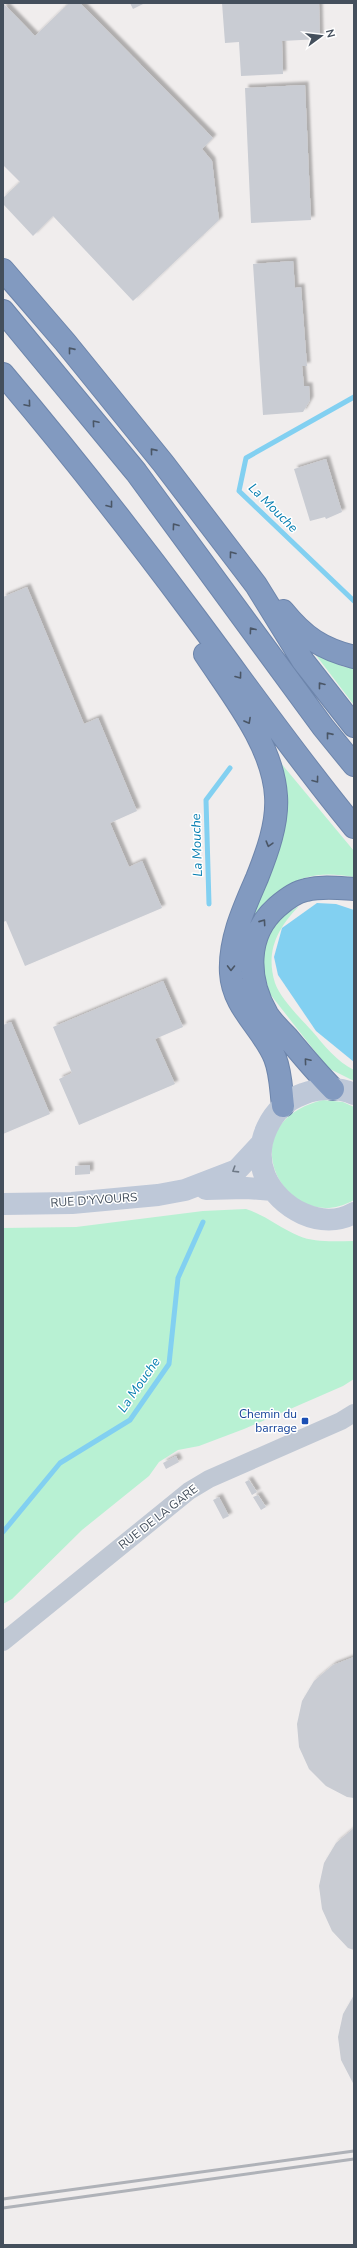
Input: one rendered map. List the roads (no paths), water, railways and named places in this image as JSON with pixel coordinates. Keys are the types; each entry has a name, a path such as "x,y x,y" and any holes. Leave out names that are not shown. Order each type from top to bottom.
{"highway":[{"path":"3,270 163,463 256,585 303,661 354,726"},
{"path":"3,311 136,472 323,727 354,765"},
{"path":"3,374 67,450 192,613 320,786 354,827"},
{"path":"256,585 278,604 311,641 333,652 354,658"},
{"path":"192,613 202,648 247,718 266,754 273,774 276,796 271,837 264,862 234,939 231,974 234,991 242,1008 275,1058 279,1072 283,1106"},
{"path":"333,1089 268,1015 257,992 252,969 252,949 258,929 270,913 286,899 304,890 323,887 354,889"}],"main road":[{"path":"352,1215 317,1218 302,1214 286,1203 273,1190 265,1176 262,1160 262,1143 266,1128 283,1106 299,1095 314,1090 333,1089 354,1094"},
{"path":"185,1190 237,1170 262,1143"},
{"path":"185,1190 246,1188 273,1190"},
{"name":"RUE D'YVOURS","path":"3,1204 72,1203 158,1195 185,1190"}],"street":[{"name":"RUE DE LA GARE","path":"3,1642 189,1491 209,1479 341,1421 354,1413"}],"water":[{"path":"317,903 336,904 354,910 354,1062 316,1031 278,975 274,957 282,928"}],"waterway":[{"name":"La Mouche","path":"354,397 246,458 239,491 354,601"},
{"name":"La Mouche","path":"209,904 206,800 230,768"},
{"name":"La Mouche","path":"3,1532 60,1463 130,1420 169,1364 178,1278 203,1222"}],"railway":[{"path":"3,2199 354,2151"},
{"path":"3,2208 354,2159"}],"place":[{"name":"Chemin du barrage","path":"305,1421"}]}
